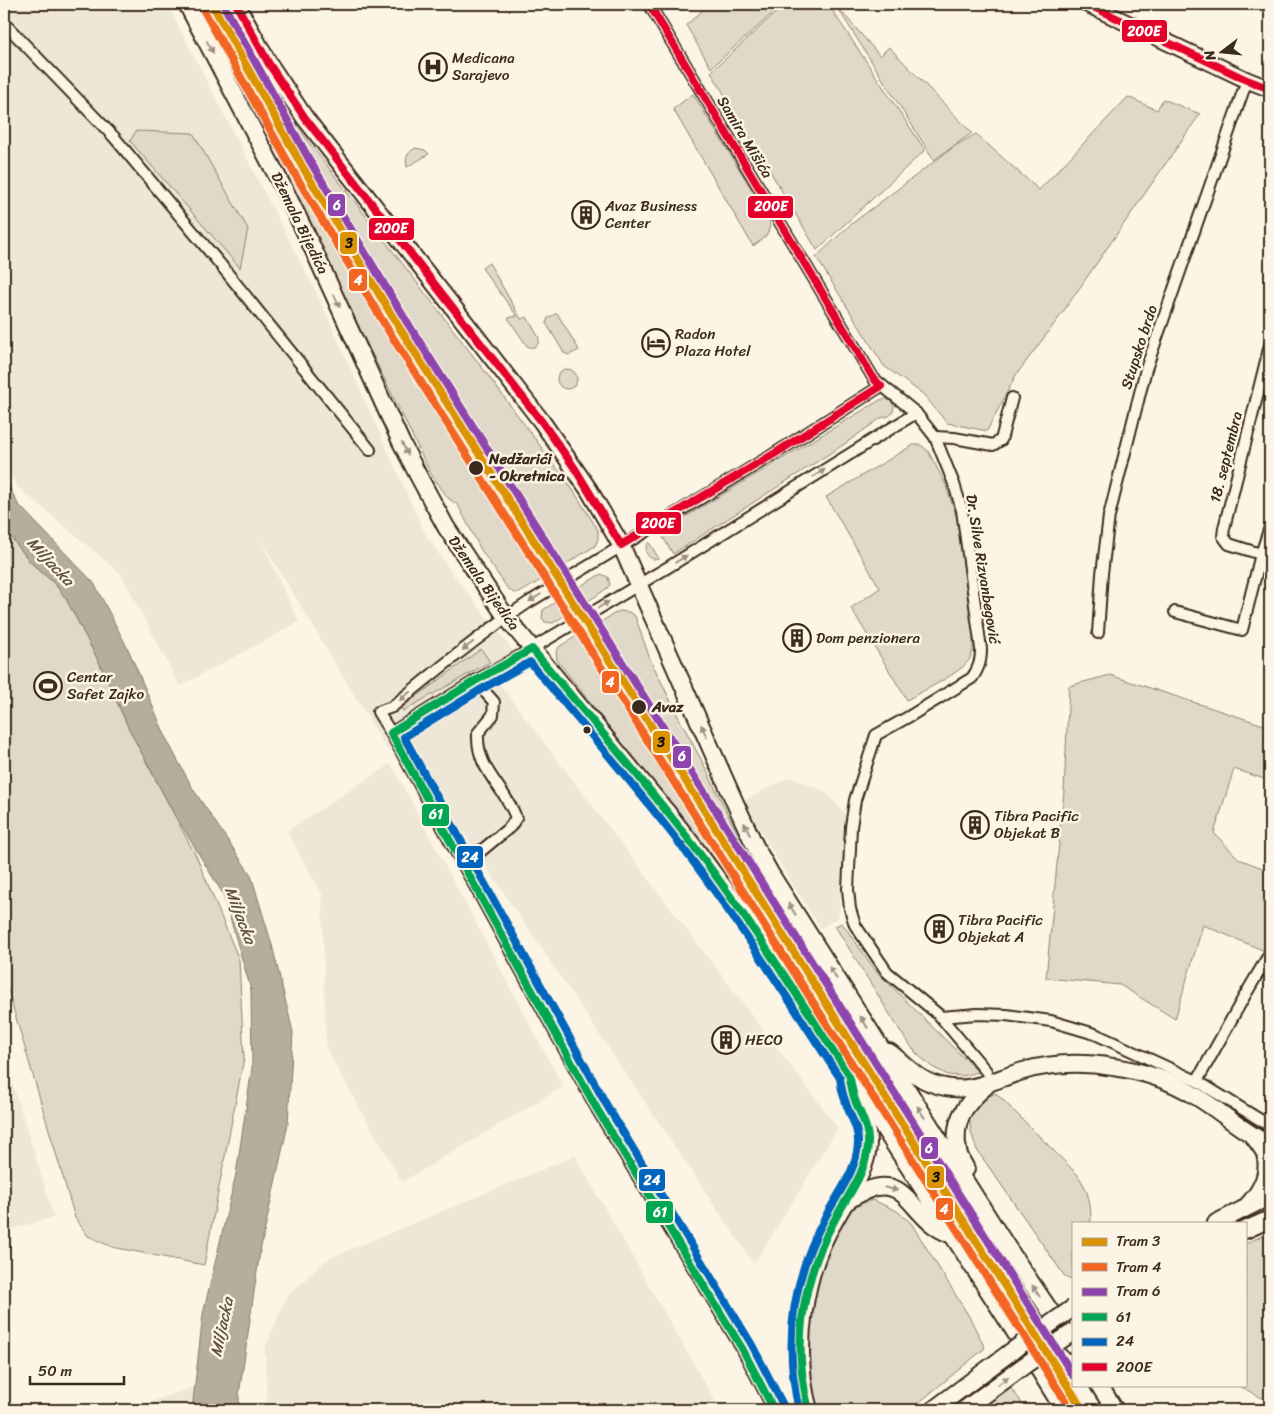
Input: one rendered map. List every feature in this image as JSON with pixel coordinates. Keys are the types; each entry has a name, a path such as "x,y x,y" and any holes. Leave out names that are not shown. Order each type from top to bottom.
{"main road":[{"name":"Džemala Bijedića","path":"187,4 287,195 419,477 446,527 506,617 694,847 751,925 849,1074 1064,1410"},
{"path":"236,4 269,64 305,118 542,422 579,475 621,546 756,848 785,898 994,1227 1072,1344"},
{"path":"877,1043 918,1076 930,1083 952,1089 966,1089 987,1078 1065,1064 1088,1064 1138,1072 1195,1088 1254,1137 1270,1145"},
{"path":"809,1410 806,1402 801,1358 801,1331 804,1305 809,1283 824,1240 862,1169 868,1142 866,1128 854,1097 849,1074"},
{"path":"987,1078 964,1108 956,1135 958,1153 994,1227"},
{"path":"1246,1208 1261,1188 1266,1175 1264,1152 1254,1137"},
{"path":"846,1202 867,1190 887,1187 896,1189 905,1195 932,1225 951,1234"},
{"path":"1218,1222 1270,1196"},
{"path":"1247,1229 1270,1219"},
{"path":"1247,1229 1270,1226"},
{"path":"933,1410 1072,1309"},
{"path":"964,1410 1072,1333"},
{"path":"1100,1386 1115,1410"}],"street":[{"name":"Samira Mišića","path":"649,4 868,370 881,386"},
{"path":"1087,4 1270,90"},
{"path":"4,23 114,137 220,264 370,450"},
{"name":"Stupsko brdo","path":"1098,632 1109,516 1146,369 1246,80"},
{"name":"18. septembra","path":"1266,556 1229,544 1223,536 1270,345"},
{"path":"774,1410 743,1350 597,1109 378,712 392,707 506,617 774,454 881,386"},
{"name":"Dr. Silve Rizvanbegović","path":"881,386 916,413 934,437 954,484 962,510 982,649 981,661 972,678 910,716 876,734 855,800 851,827 848,889 850,909 856,925 887,972 941,1017 987,1078"},
{"path":"934,437 954,438 993,445 1001,440 1012,398"},
{"path":"390,733 678,561 916,413"},
{"path":"1175,612 1242,630 1266,556 1270,527"},
{"path":"464,865 510,827 516,818 513,809 484,764 479,750 478,732 493,715 494,702 475,681"},
{"path":"1195,1088 1244,997 1270,954"},
{"path":"941,1017 977,1014 1006,1015 1051,1021 1095,1034 1270,1126"}],"shaded area":[{"path":"4,4 167,4 320,300 424,532 451,572 524,664 498,682 838,1128 754,1264 403,743 415,735 388,751 259,537 299,622 180,686 121,574 17,486 4,461"},
{"path":"197,4 225,4 267,82 309,142 481,366 573,490 598,530 598,539 595,546 523,591 514,593 508,589 481,550 458,505 448,498 431,474 305,213"},
{"path":"710,4 783,4 711,68 686,25"},
{"path":"785,4 828,4 925,150 817,250 711,72"},
{"path":"835,4 880,56 889,47 972,133 934,160"},
{"path":"693,94 770,219 766,235 753,246 673,109"},
{"path":"1128,97 1157,110 1163,99 1200,114 1058,319 1016,375 987,431 947,423 923,394 884,366 816,257 850,225 955,146 976,134 1039,190"},
{"path":"136,131 193,133 248,229 240,268 130,141"},
{"path":"416,148 425,150 429,154 407,167 407,156"},
{"path":"489,263 521,319 527,317 539,338 539,343 536,346 527,346 508,318 517,316 482,268"},
{"path":"557,313 579,350 569,355 564,353 546,323 548,318"},
{"path":"567,369 574,372 577,379 574,386 567,389 560,386 557,379 560,372"},
{"path":"886,399 891,401 894,406 893,412 889,416 881,418 846,443 673,554 660,532 880,400"},
{"path":"913,445 921,445 928,451 945,483 957,518 973,644 970,658 960,669 907,700 851,608 880,588 826,497"},
{"path":"4,528 31,563 55,584 66,598 101,666 129,729 197,858 239,960 244,1058 204,1265 112,1247 88,1236 75,1218 4,977"},
{"path":"649,542 659,559 647,555 646,549"},
{"path":"601,574 608,577 610,585 587,602 579,587"},
{"path":"565,596 573,610 553,623 545,622 542,618 543,610"},
{"path":"619,611 629,612 635,616 650,659 769,893 1037,1311 1017,1323 756,915 557,660 556,652 560,646"},
{"path":"481,649 490,662 403,711 401,708"},
{"path":"1110,675 1270,727 1270,781 1234,769 1214,833 1239,859 1270,871 1270,943 1267,952 1203,925 1175,1019 1120,985 1046,978 1064,791 1069,686"},
{"path":"391,764 563,1087 402,1182 326,1048 322,894 287,831"},
{"path":"790,777 824,791 847,816 843,881 838,917 821,928 743,801"},
{"path":"842,923 876,971 978,1072 963,1076 948,1075 932,1067 917,1054 904,1037 835,926"},
{"path":"4,1056 54,1217 4,1231"},
{"path":"996,1093 1077,1174 1087,1192 1090,1203 1091,1222 1072,1222 1072,1280 1066,1278 977,1150 971,1132 969,1116 982,1099"},
{"path":"575,1156 720,1410 267,1410 265,1349 286,1297 328,1259"},
{"path":"873,1200 897,1211 911,1223 970,1318 985,1348 910,1410 816,1410 806,1372 808,1316 820,1266 843,1218 856,1205"},
{"path":"1270,1232 1270,1402 1239,1386 1246,1386 1246,1244"},
{"path":"195,1387 192,1410 126,1410"},
{"path":"1010,1387 1020,1400 1024,1410 979,1410"}],"water":[{"name":"Miljacka","path":"4,477 18,504 94,583 129,651 168,742 193,789 251,875 272,945 293,1032 288,1124 260,1251 239,1395 239,1410 192,1410 203,1314 236,1174 252,1068 251,990 223,894 172,810 129,729 101,666 66,599 55,584 31,563 4,528"}],"tram line":[{"name":"3","path":"212,4 302,166 397,324 1083,1410"},
{"name":"6","path":"223,4 310,161 405,319 1072,1373"},
{"name":"4","path":"203,9 293,171 388,330 1071,1410"}],"transit line":[{"name":"200E","path":"236,4 269,64 305,118 542,422 574,467 621,545 774,454 881,386 874,379 649,4"},
{"name":"200E","path":"1087,4 1247,80 1270,89"},
{"name":"61","path":"774,1410 743,1350 597,1109 391,733 475,681 532,649 674,820 714,873 849,1074 854,1097 867,1132 867,1154 861,1173 819,1252 808,1288 802,1324 801,1361 809,1410"},
{"name":"24","path":"783,1405 752,1345 606,1104 404,737 480,690 530,662 629,780 686,852 746,936 840,1078 843,1095 857,1132 857,1153 851,1172 814,1239 798,1286 794,1310 792,1359 799,1410"}],"place":[{"name":"Medicana Sarajevo","path":"433,67"},
{"name":"Avaz Business Center","path":"586,215"},
{"name":"Radon Plaza Hotel","path":"656,343"},
{"name":"Nedžarići - Okretnica","path":"476,468"},
{"name":"Dom penzionera","path":"797,638"},
{"name":"Centar Safet Zajko","path":"48,686"},
{"name":"Avaz","path":"639,707"},
{"name":"Tibra Pacific Objekat B","path":"975,825"},
{"name":"Tibra Pacific Objekat A","path":"939,929"},
{"name":"HECO","path":"726,1040"}]}
